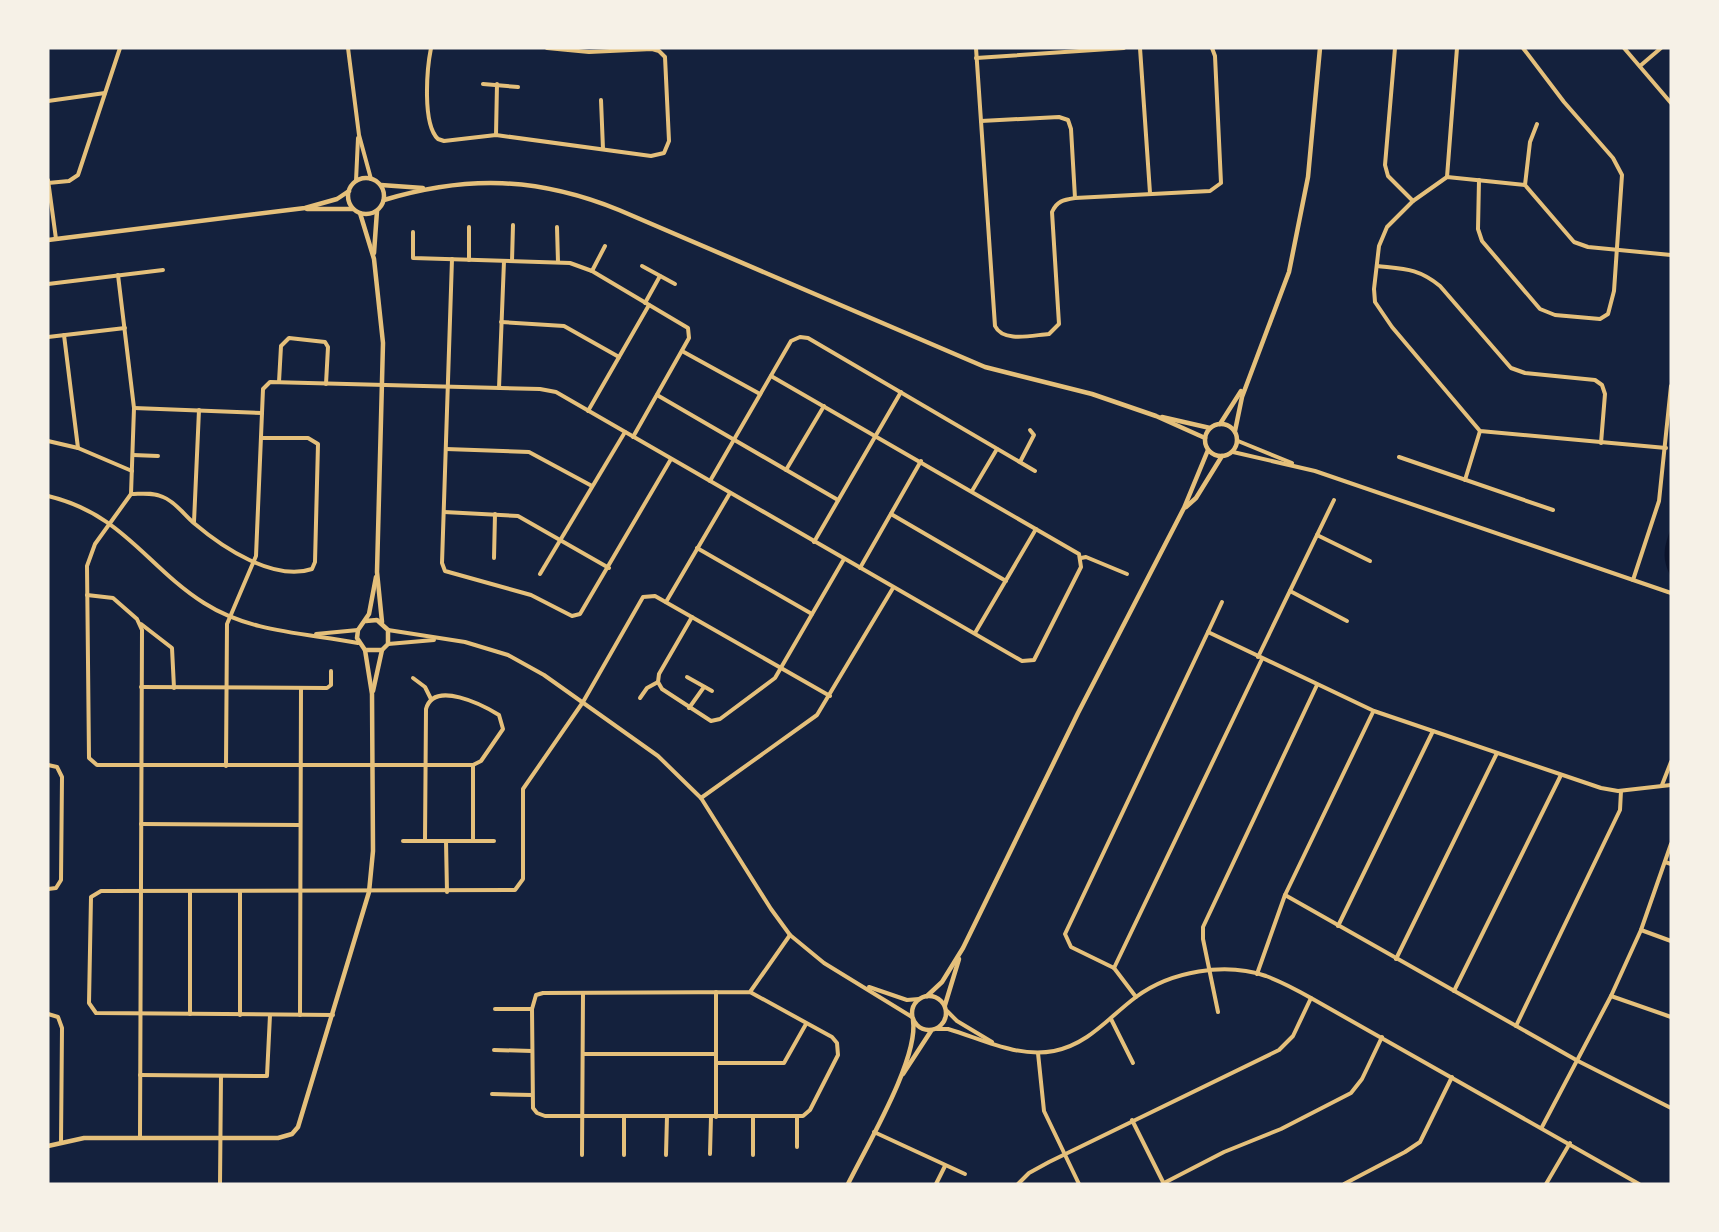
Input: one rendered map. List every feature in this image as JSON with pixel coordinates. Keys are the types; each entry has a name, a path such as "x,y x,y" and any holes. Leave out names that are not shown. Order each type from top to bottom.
{"street":[{"path":"56,239 48,182 69,181 78,175 120,48"},
{"path":"305,208 337,199 349,191 356,181 358,135 348,48"},
{"path":"431,48 428,92 434,135 444,141 496,135 651,156 664,153 668,148 666,70 662,53 665,48"},
{"path":"547,48 589,52 652,49 662,53"},
{"path":"976,48 994,322 996,330 1002,334 1049,334 1058,327 1052,212 1062,200 1210,191 1221,183 1215,56 1212,48"},
{"path":"976,58 1124,48"},
{"path":"1140,48 1150,193"},
{"path":"1233,452 1238,441 1235,431 1238,410 1289,272 1308,177 1320,48"},
{"path":"1395,48 1385,165 1388,176 1413,201"},
{"path":"1447,177 1458,48"},
{"path":"1479,180 1478,229 1482,241 1540,309 1556,315 1600,319 1608,314 1614,291 1622,183 1619,167 1523,48"},
{"path":"1624,48 1671,103"},
{"path":"1640,66 1661,48"},
{"path":"483,84 518,87"},
{"path":"496,135 497,84"},
{"path":"48,101 105,93"},
{"path":"601,100 603,149"},
{"path":"981,121 1059,117 1068,120 1071,129 1075,198"},
{"path":"1525,185 1530,142 1537,124"},
{"path":"358,135 371,179"},
{"path":"1666,448 1480,431 1380,311 1374,289 1379,246 1387,227 1413,201 1447,177 1525,185 1574,242 1588,247 1671,255"},
{"path":"356,181 371,179 388,187 429,188 498,183 545,187 576,194 627,213 985,367 1092,394 1156,416 1205,438"},
{"path":"380,184 384,200"},
{"path":"374,259 378,210 384,200 429,188"},
{"path":"349,191 353,209"},
{"path":"48,240 305,208 353,209 369,214 378,210"},
{"path":"360,213 374,259 382,324 377,572 382,622 388,630 388,644"},
{"path":"512,261 513,225"},
{"path":"469,227 469,260"},
{"path":"557,227 558,262"},
{"path":"413,232 413,258 570,263 592,271 688,328 690,336 633,437"},
{"path":"592,271 605,246"},
{"path":"452,259 442,563 448,573 475,578 531,595 572,616 583,611 671,459"},
{"path":"499,388 504,261"},
{"path":"642,266 675,284"},
{"path":"1377,266 1419,271 1429,277 1440,286 1511,369 1525,373 1595,380 1602,385 1605,393 1601,443"},
{"path":"48,284 163,270"},
{"path":"118,275 135,408 131,494 89,554 88,758 97,765 301,766 426,766 473,765 481,761 501,732 501,718 485,707 453,696 437,696 431,699 426,709 426,766 425,841"},
{"path":"588,411 619,357 660,276"},
{"path":"501,322 564,326 619,357"},
{"path":"48,337 125,327"},
{"path":"63,335 78,448"},
{"path":"710,482 791,342 804,337 1035,471"},
{"path":"279,382 281,346 290,338 325,342 328,347 326,384"},
{"path":"682,351 760,394"},
{"path":"226,765 229,616 254,564 265,385 279,382 548,390 1022,661 1034,660 1081,567 1081,558 1076,551 771,376"},
{"path":"1156,416 1210,428 1220,424 1248,381"},
{"path":"1633,580 1653,526 1666,448 1671,386"},
{"path":"814,542 901,392"},
{"path":"657,395 838,500"},
{"path":"786,470 824,406"},
{"path":"135,408 262,413"},
{"path":"194,523 199,410"},
{"path":"1220,424 1231,427 1235,431"},
{"path":"860,984 902,999 920,999 927,996 942,982 963,948 1077,713 1184,508 1208,450 1205,438 1210,428"},
{"path":"1020,462 1034,435 1030,430"},
{"path":"1465,480 1480,431"},
{"path":"540,574 625,432"},
{"path":"131,494 149,494 166,498 194,523 254,564 299,571 312,569 315,562 318,444 308,438 261,438"},
{"path":"48,441 78,448 132,471"},
{"path":"1238,441 1296,465 1671,593"},
{"path":"446,449 530,452 592,486"},
{"path":"972,491 997,449"},
{"path":"1208,450 1222,456"},
{"path":"1184,508 1196,498 1222,456 1233,452 1296,465"},
{"path":"133,455 158,456"},
{"path":"1399,457 1553,510"},
{"path":"860,568 921,462"},
{"path":"666,602 730,493"},
{"path":"48,496 82,508 110,523 131,538 179,584 205,603 229,616 272,630 358,643 365,650 372,694 373,766 373,850 369,892 301,1121 295,1130 278,1138 84,1138 48,1146"},
{"path":"1114,968 1334,500"},
{"path":"444,512 518,516 609,568"},
{"path":"494,558 495,513"},
{"path":"891,514 1006,581"},
{"path":"975,633 1036,529"},
{"path":"1317,535 1370,561"},
{"path":"697,548 812,615"},
{"path":"1081,558 1086,557 1127,574"},
{"path":"692,617 659,674 658,682 662,689 711,721 720,718 769,684 781,668 844,559"},
{"path":"358,643 358,630 366,621 377,572"},
{"path":"701,798 817,715 893,588"},
{"path":"1290,591 1347,621"},
{"path":"87,595 113,598 172,648 174,688"},
{"path":"333,1015 96,1013 89,1003 91,897 102,891 511,891 521,885 524,789 583,702 643,597 655,596 830,696"},
{"path":"1136,997 1114,968 1071,947 1065,937 1065,930 1222,602"},
{"path":"366,621 382,622"},
{"path":"140,1138 141,623"},
{"path":"312,635 358,630"},
{"path":"388,630 465,642 508,655 544,675 670,766 701,798 790,935 824,963 913,1018 918,1027 934,1030 948,1029 997,1045 1038,1053 1071,1046 1111,1019 1136,997 1171,979 1209,970 1257,974 1311,998 1382,1037 1639,1184"},
{"path":"1208,632 1374,711 1561,775 1601,788 1621,790 1671,785"},
{"path":"372,694 382,650 388,644 440,639"},
{"path":"365,650 382,650"},
{"path":"141,687 329,687 330,671"},
{"path":"687,677 712,691"},
{"path":"413,678 425,687 431,699"},
{"path":"640,698 648,688 658,682"},
{"path":"1218,1012 1203,927 1317,685"},
{"path":"689,708 704,687"},
{"path":"300,1015 301,688"},
{"path":"1257,974 1285,896 1374,711"},
{"path":"1338,926 1433,731"},
{"path":"1396,959 1497,753"},
{"path":"1662,785 1671,762"},
{"path":"48,765 57,767 62,777 62,880 56,888 48,889"},
{"path":"473,765 473,841"},
{"path":"1454,991 1561,775"},
{"path":"1516,1026 1620,810 1621,790"},
{"path":"141,824 300,825"},
{"path":"403,841 494,841"},
{"path":"446,841 447,891"},
{"path":"1542,1127 1611,996 1641,930 1671,844"},
{"path":"1665,862 1671,864"},
{"path":"190,891 190,1014"},
{"path":"240,891 240,1015"},
{"path":"1285,896 1578,1061 1671,1108"},
{"path":"1641,930 1671,941"},
{"path":"750,992 790,935"},
{"path":"897,1084 934,1030 945,1022 946,1008 963,948"},
{"path":"716,992 716,1117"},
{"path":"716,992 750,992 832,1037 837,1043 838,1050 810,1110 798,1118 583,1116 539,1114 533,1108 532,1009 534,998 539,994 716,992"},
{"path":"582,1155 583,993"},
{"path":"927,996 935,997 957,1021 997,1045"},
{"path":"1611,996 1671,1017"},
{"path":"1018,1184 1029,1173 1287,1045 1311,998"},
{"path":"848,1184 897,1084 914,1037 913,1007 920,999"},
{"path":"495,1009 532,1009"},
{"path":"48,1014 58,1017 62,1028 61,1142"},
{"path":"140,1075 268,1075 270,1015"},
{"path":"1111,1019 1133,1063"},
{"path":"716,1063 784,1063 806,1024"},
{"path":"1132,1120 1164,1184 1224,1152 1281,1129 1350,1093 1362,1079 1382,1037"},
{"path":"494,1050 532,1051"},
{"path":"1038,1053 1044,1111 1079,1184"},
{"path":"583,1054 716,1054"},
{"path":"220,1184 221,1076"},
{"path":"1344,1184 1420,1142 1452,1077"},
{"path":"492,1094 532,1095"},
{"path":"624,1116 624,1155"},
{"path":"666,1155 668,1116"},
{"path":"710,1154 711,1117"},
{"path":"753,1117 753,1155"},
{"path":"797,1147 798,1118"},
{"path":"874,1131 965,1174"},
{"path":"1546,1184 1570,1143"},
{"path":"936,1184 945,1166"}],"water":[{"path":"1671,528 1671,577 1666,564 1665,552"}]}
